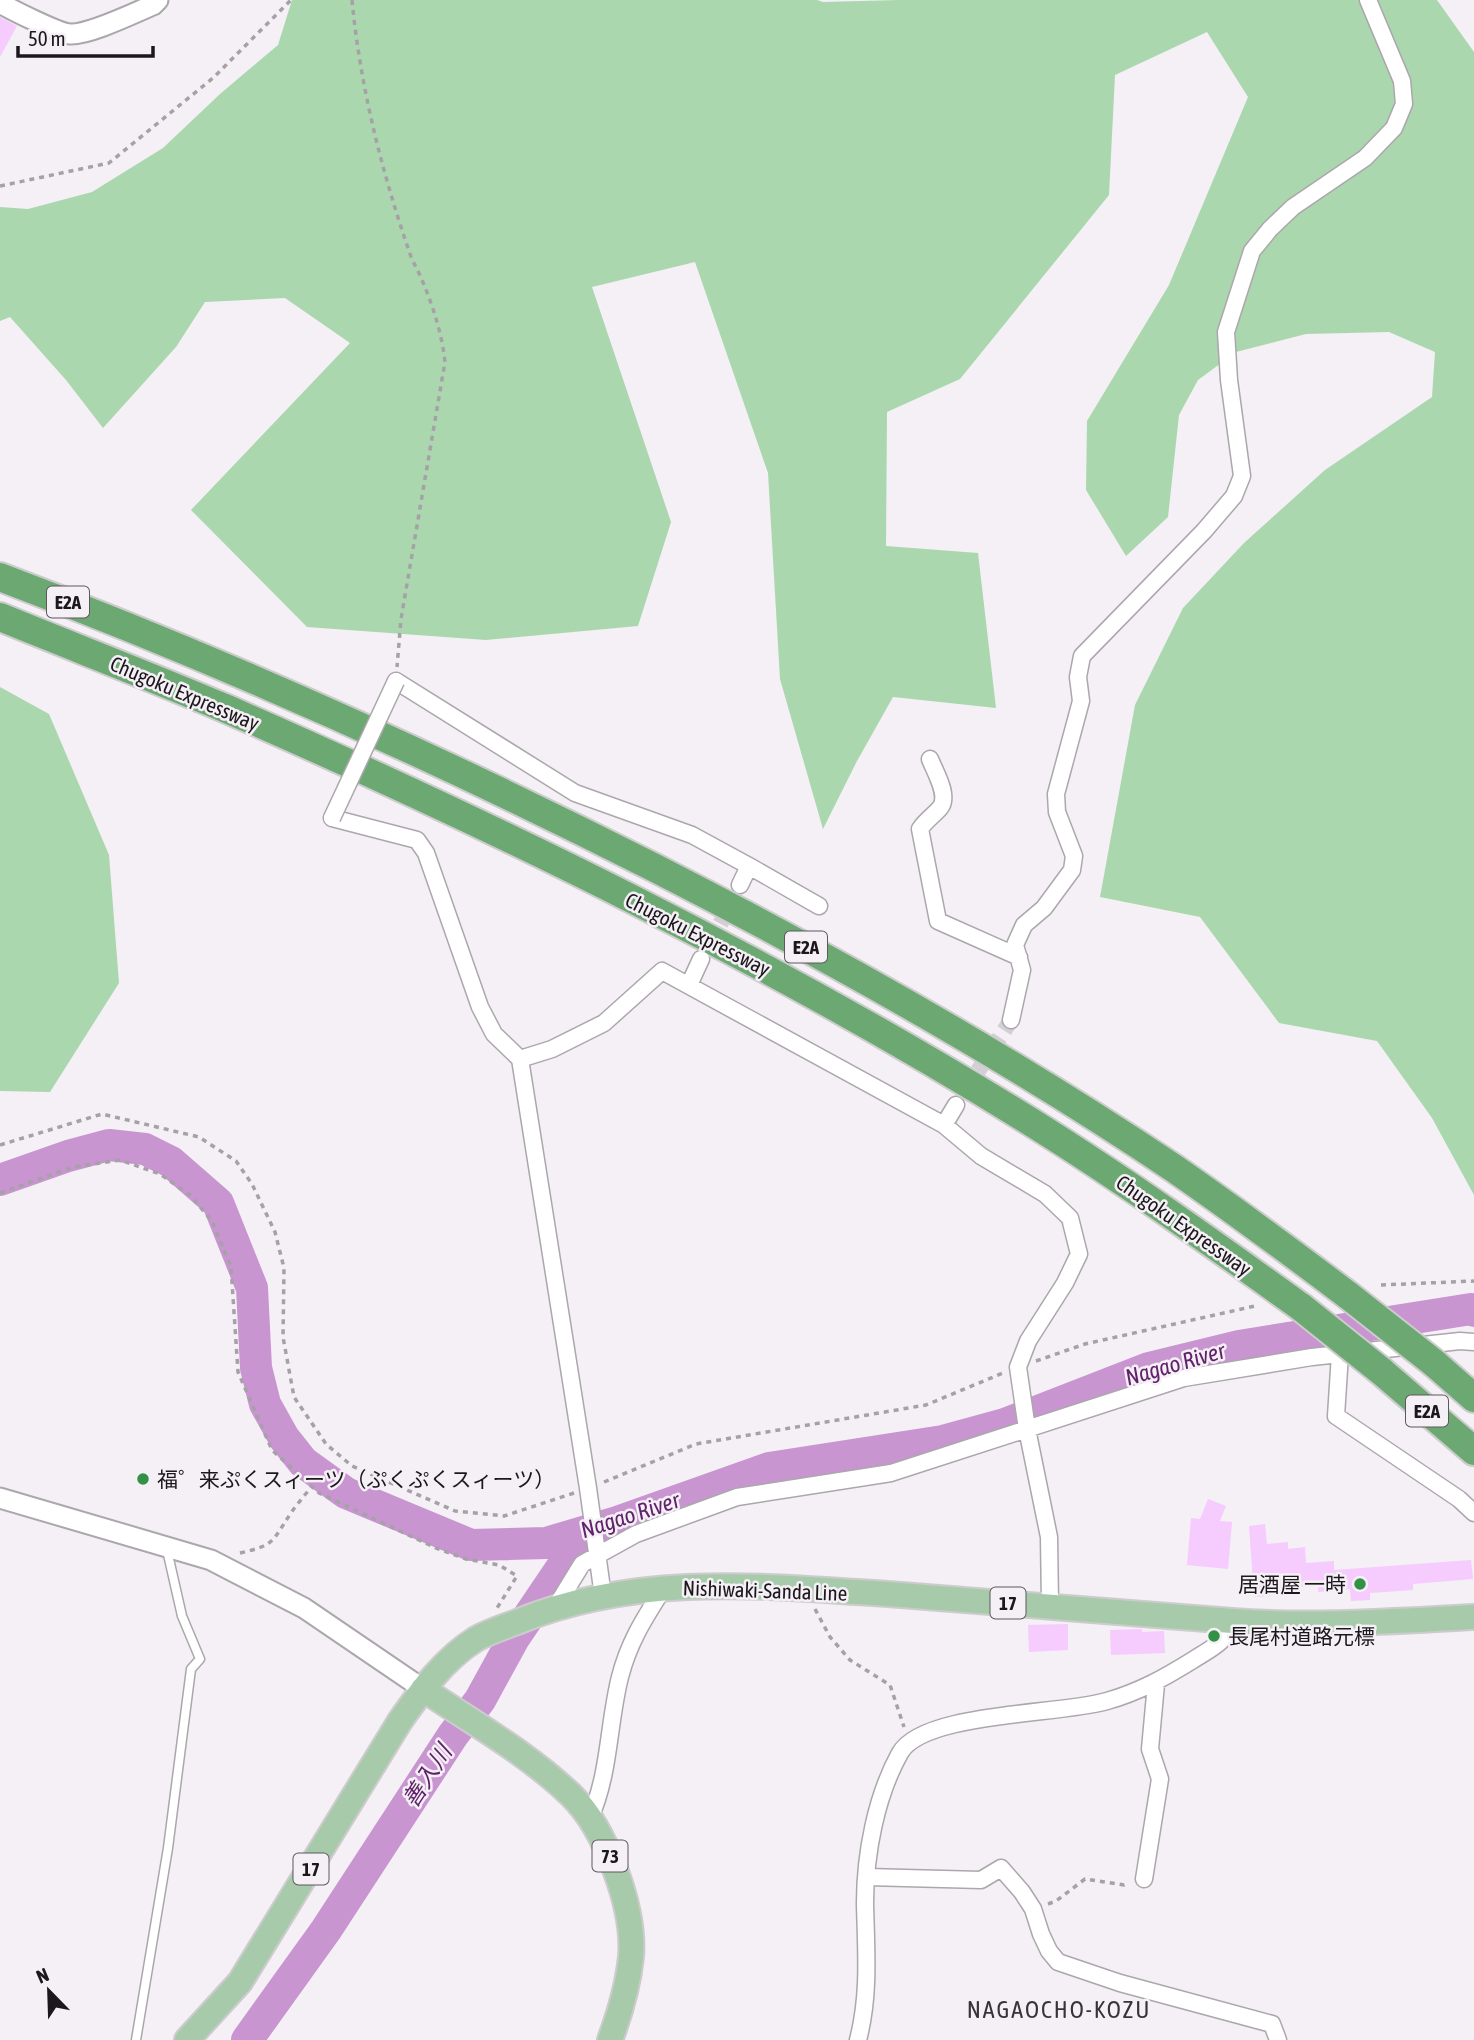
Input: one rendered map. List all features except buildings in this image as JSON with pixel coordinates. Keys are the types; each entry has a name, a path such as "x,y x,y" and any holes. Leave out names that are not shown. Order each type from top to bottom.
{"highway":[{"name":"Chugoku Expressway","path":"0,577 136,628 416,751 547,813 760,922 910,1004 1047,1087 1244,1217 1349,1296 1474,1398"},
{"name":"Chugoku Expressway","path":"0,617 225,708 394,785 737,953 889,1037 1031,1122 1149,1198 1301,1307 1474,1451"}],"main road":[{"name":"Nishiwaki-Sanda Line","path":"187,2040 240,1982 400,1721 423,1689 448,1661 485,1635 550,1609 603,1596 663,1589 742,1585 1050,1605 1234,1621 1283,1623 1474,1617"},
{"name":"73","path":"423,1689 525,1756 573,1797 606,1844 629,1916 631,1956 622,2009 610,2040"}],"street":[{"path":"0,2 18,13 70,34 110,24 153,5 158,0"},
{"path":"1011,1020 1022,970 1015,945 1024,925 1044,908 1072,870 1074,856 1057,812 1056,794 1081,701 1078,677 1082,656 1204,531 1234,496 1242,477 1229,380 1226,332 1252,251 1293,207 1366,158 1394,128 1404,104 1402,81 1368,0"},
{"path":"603,1596 520,1059 494,1034 480,1007 426,853 417,840 332,818 396,681 575,793 691,835 819,906"},
{"path":"930,760 944,799 942,806 920,829 938,921 1019,957"},
{"path":"740,885 749,866"},
{"path":"689,985 701,958"},
{"path":"520,1059 552,1049 604,1023 662,971 944,1125 981,1156 1045,1194 1070,1218 1079,1254 1065,1283 1028,1341 1018,1367 1048,1537 1050,1605"},
{"path":"944,1125 956,1105"},
{"path":"550,1609 582,1564 635,1534 737,1497 891,1473 1184,1378 1340,1354 1460,1341 1474,1342"},
{"path":"1340,1354 1336,1416 1460,1499 1474,1513"},
{"path":"0,1497 211,1560 304,1608 423,1689"},
{"path":"589,1820 599,1797 620,1679 631,1641 663,1589"},
{"path":"858,2040 866,1998 867,1877 871,1844 884,1792 900,1753 911,1742 951,1723 1061,1711 1106,1702 1156,1684 1227,1638 1234,1621"},
{"path":"1144,1879 1160,1779 1150,1749 1156,1684"},
{"path":"867,1877 981,1880 1001,1868 1033,1909 1049,1951 1058,1962 1120,1983 1272,2024 1278,2040"}],"lane":[{"path":"136,2040 168,1848 191,1669 200,1658 182,1616 166,1547"}],"path":[{"path":"0,186 108,163 213,78 291,0"},
{"path":"352,0 357,54 372,122 409,253 422,279 443,341 445,362 401,619 396,681"},
{"path":"0,1144 102,1114 200,1137 236,1161 252,1184 275,1232 284,1268 283,1337 294,1397 326,1444 352,1466 455,1511 503,1516 588,1488 696,1444 926,1405 1018,1367 1085,1344 1255,1306"},
{"path":"0,1193 73,1167 120,1160 160,1174 190,1195 212,1221 232,1267 238,1372 272,1450 319,1493 436,1548 466,1559 499,1565 517,1576 485,1635"},
{"path":"1381,1285 1474,1281"},
{"path":"211,1560 261,1549 276,1538 290,1514 312,1486"},
{"path":"806,1589 830,1637 850,1660 890,1685 911,1742"},
{"path":"1033,1909 1056,1901 1085,1879 1124,1885 1144,1879"}],"green space":[{"path":"292,0 1437,0 1474,52 1474,1195 1432,1118 1377,1041 1279,1023 1200,917 1100,897 1135,705 1183,608 1244,543 1325,470 1432,397 1435,352 1389,332 1306,334 1236,352 1198,380 1179,415 1168,517 1126,556 1086,490 1087,421 1169,285 1248,97 1207,32 1115,75 1109,195 960,379 887,412 886,546 978,553 996,708 893,697 823,829 780,679 768,473 695,262 592,287 671,522 638,626 486,640 307,627 191,510 350,343 285,298 205,302 176,347 103,428 66,380 10,317 0,321 0,207 28,209 92,192 163,148 220,94 278,45"},
{"path":"0,687 49,714 109,855 119,983 50,1092 0,1091"}],"waterway":[{"name":"Nagao River","path":"0,1180 109,1145 145,1149 171,1162 218,1203 252,1288 256,1368 265,1404 284,1438 303,1462 346,1493 471,1545 546,1543 617,1522 769,1468 943,1441 1005,1424 1149,1368 1239,1346 1471,1309 1474,1311"},
{"name":"善入川","path":"247,2040 326,1930 453,1735 480,1700 514,1638 562,1567 607,1530"}],"tunnel":[{"path":"709,945 733,900"},
{"path":"965,1091 1011,1020"}],"place":[{"name":"福゜来ぷくスィーツ（ぷくぷくスィーツ）","path":"143,1479"},
{"name":"居酒屋 一時","path":"1360,1584"},
{"name":"長尾村道路元標","path":"1214,1636"}],"district":[{"name":"NAGAOCHO-KOZU","path":"1059,2009"}]}
